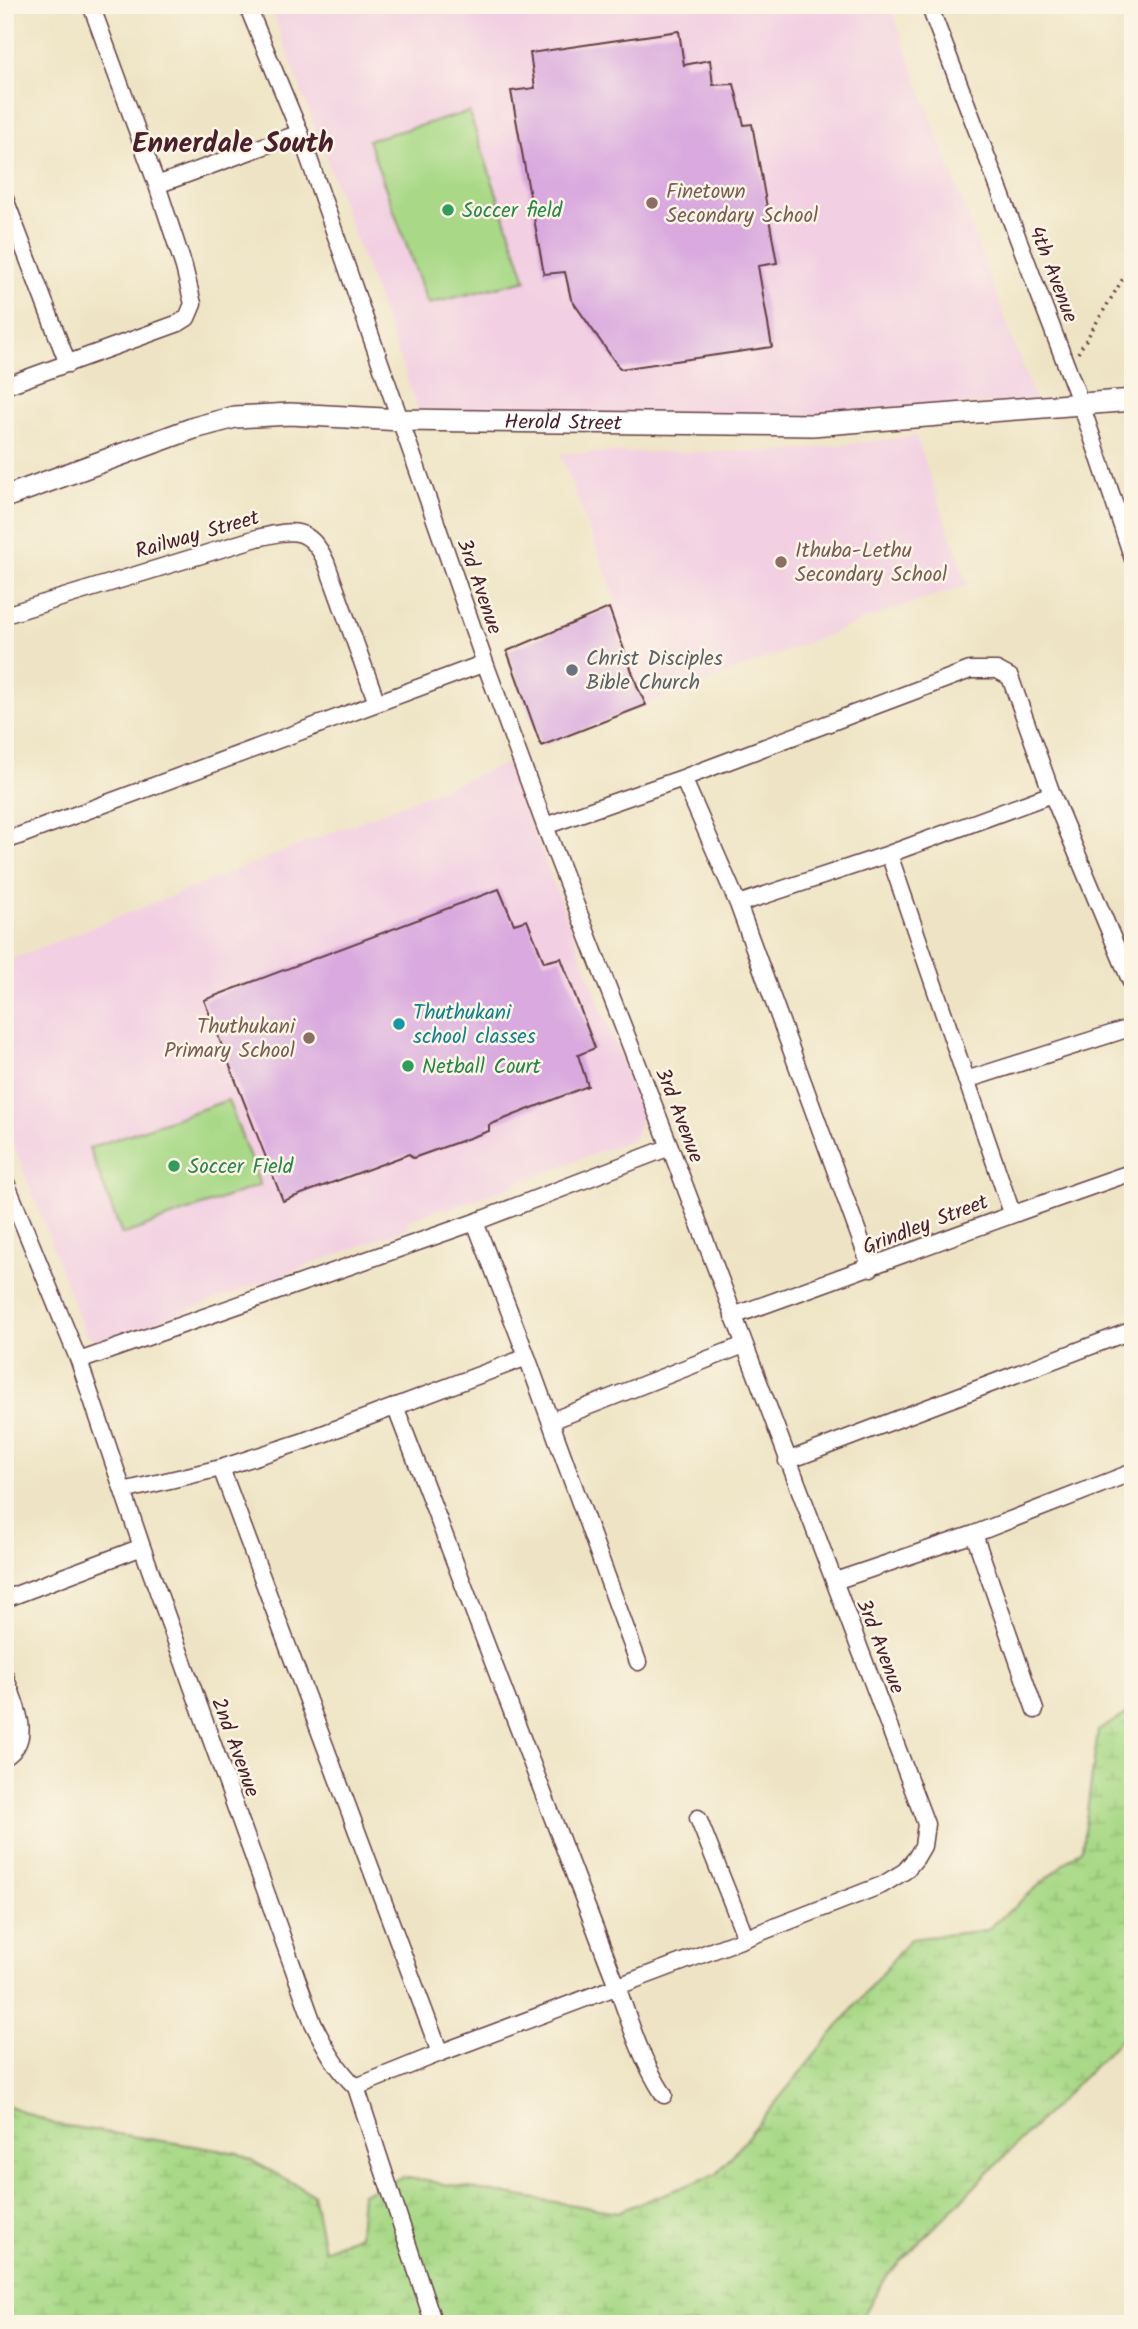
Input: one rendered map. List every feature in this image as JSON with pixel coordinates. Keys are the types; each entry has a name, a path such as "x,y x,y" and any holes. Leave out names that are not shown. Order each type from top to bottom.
{"street":[{"path":"5,386 179,323 187,318 193,304 158,185 90,5"},
{"name":"3rd Avenue","path":"247,5 300,133 485,663 545,826 670,1147 926,1824 923,1846 905,1871 882,1885 746,1938"},
{"name":"4th Avenue","path":"932,6 1081,404 1133,559"},
{"path":"158,185 300,133"},
{"path":"5,199 68,364"},
{"name":"Herold Street","path":"5,497 194,428 236,417 303,414 402,420 812,425 1133,400"},
{"name":"Railway Street","path":"5,615 257,538 284,532 302,533 317,544 326,562 377,703"},
{"path":"5,841 485,663"},
{"path":"545,826 683,778 970,670 997,670 1010,677 1052,794 1133,987"},
{"path":"683,778 738,904 872,1268"},
{"path":"738,904 889,854 1052,794"},
{"path":"889,854 1012,1213"},
{"path":"966,1080 1133,1027"},
{"path":"79,1362 475,1222 670,1147"},
{"name":"Grindley Street","path":"733,1316 872,1268 1012,1213 1133,1172"},
{"name":"2nd Avenue","path":"5,1180 79,1362 142,1547 313,2023 328,2054 342,2074 356,2087 435,2324"},
{"path":"475,1222 551,1421 638,1662"},
{"path":"787,1461 1133,1330"},
{"path":"551,1421 744,1345"},
{"path":"123,1491 221,1468 304,1441 527,1357"},
{"path":"395,1406 617,1986 640,2053 664,2095"},
{"path":"221,1468 440,2053"},
{"path":"835,1581 974,1534 1133,1472"},
{"path":"974,1534 1035,1710"},
{"path":"5,1599 142,1547"},
{"path":"5,1676 22,1736 16,1750 5,1757"},
{"path":"356,2087 746,1938 698,1818"}],"path":[{"path":"1068,370 1133,262"}],"shaded area":[{"name":"Finetown Secondary School","path":"270,5 890,5 1035,400 781,417 418,409"},
{"name":"Ithuba-Lethu Secondary School","path":"916,436 968,585 894,609 646,705 609,608 618,604 560,453 793,451"},
{"name":"Thuthukani Primary School","path":"507,763 643,1115 633,1139 448,1210 443,1207 408,1221 408,1228 103,1342 85,1334 5,1121 5,962"}],"green space":[{"name":"Soccer field","path":"469,112 526,280 428,304 368,140"},
{"name":"Soccer Field","path":"228,1100 260,1185 122,1235 89,1148"},
{"path":"1133,1710 1133,2019 1126,2034 888,2274 858,2324 5,2324 5,2104 54,2124 238,2153 313,2194 324,2250 359,2235 362,2194 402,2177 617,2212 717,2174 910,1939 987,1930 1082,1848 1098,1731"}],"building":[{"path":"679,31 684,65 710,60 713,85 734,84 744,125 752,124 777,263 758,266 772,347 620,369 571,299 565,272 544,274 511,91 535,88 530,53"},
{"name":"Christ Disciples Bible Church","path":"609,608 646,705 541,746 507,651"},
{"name":"Thuthukani school classes","path":"499,889 514,924 527,920 544,962 561,958 595,1048 578,1055 588,1086 489,1125 489,1131 413,1158 409,1154 283,1201 204,1000"}],"place":[{"name":"Finetown Secondary School","path":"652,203"},
{"name":"Soccer field","path":"448,210"},
{"name":"Ithuba-Lethu Secondary School","path":"781,562"},
{"name":"Christ Disciples Bible Church","path":"572,670"},
{"name":"Thuthukani school classes","path":"399,1024"},
{"name":"Thuthukani Primary School","path":"309,1038"},
{"name":"Netball Court","path":"408,1066"},
{"name":"Soccer Field","path":"174,1166"}],"district":[{"name":"Ennerdale South","path":"233,142"}]}
